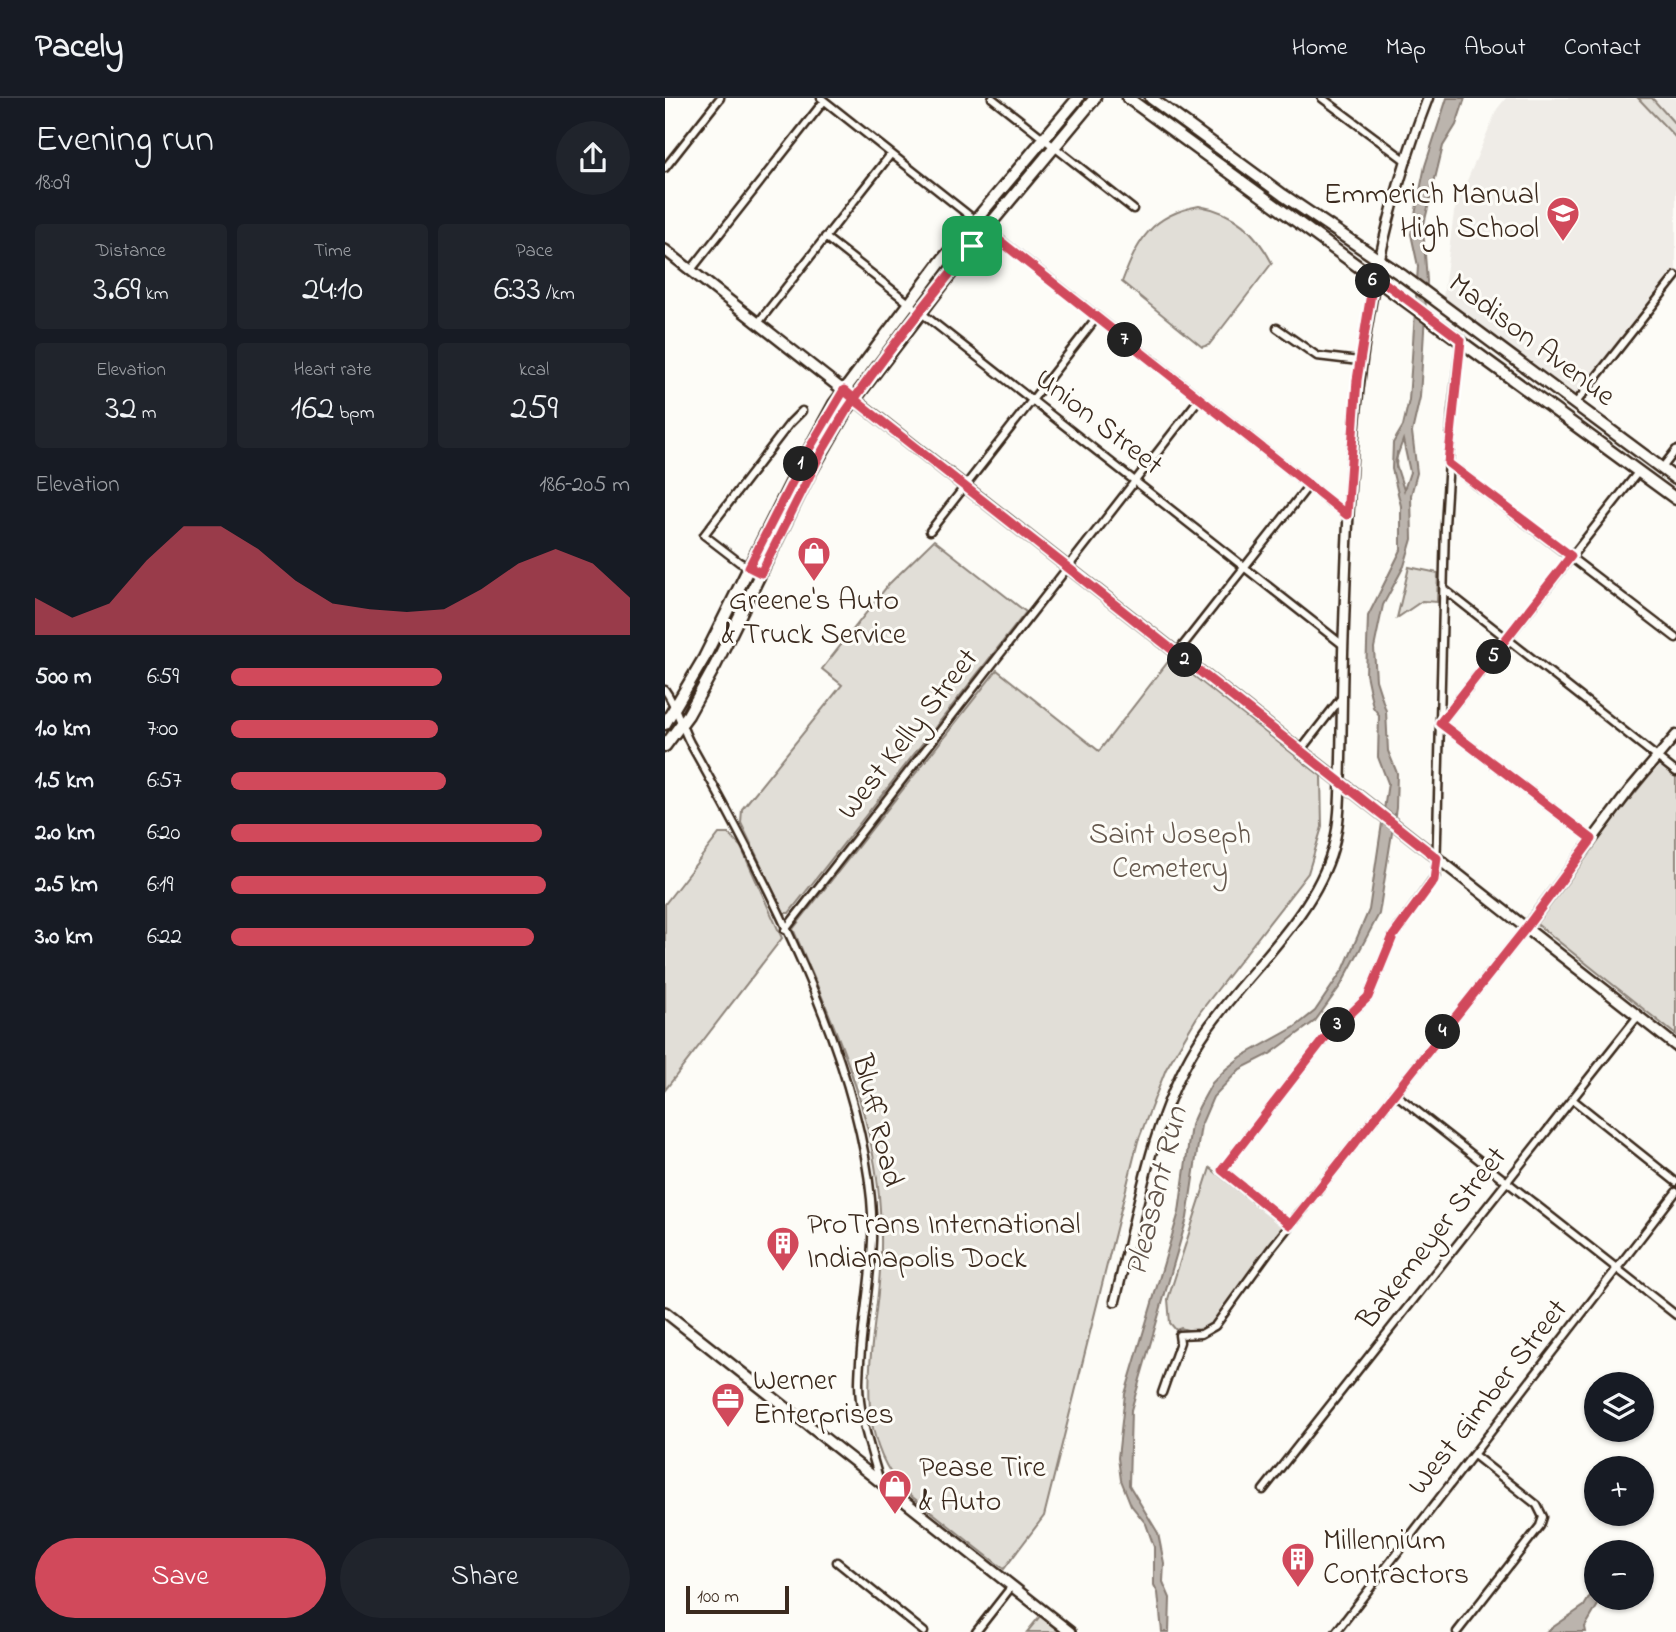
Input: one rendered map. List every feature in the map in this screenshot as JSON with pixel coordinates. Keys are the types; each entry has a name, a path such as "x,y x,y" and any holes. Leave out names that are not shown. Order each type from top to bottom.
{"main road":[{"path":"665,724 809,449 844,390 975,220 1078,98"},
{"name":"Madison Avenue","path":"1128,98 1374,275 1676,499"},
{"name":"Madison Avenue","path":"1150,98 1377,261 1403,276 1676,479"},
{"path":"665,746 681,725 821,453 855,399 985,229 1094,99"},
{"path":"665,250 1676,1046"},
{"path":"665,1312 1070,1632"}],"street":[{"path":"665,167 720,98"},
{"path":"992,98 1133,209"},
{"path":"1322,98 1405,160"},
{"path":"1115,1301 1155,1141 1176,1083 1203,1035 1319,883 1337,829 1347,515 1359,361 1377,261 1405,160 1428,98"},
{"path":"691,270 822,99 1347,515"},
{"path":"758,323 891,154"},
{"name":"Union Street","path":"825,237 1343,645"},
{"path":"1575,404 1676,276"},
{"path":"930,531 1097,317"},
{"path":"1277,328 1317,356 1359,361"},
{"path":"1290,1225 1222,1170 1323,1040 1368,997 1393,936 1434,880 1437,858 1448,463 1461,340"},
{"name":"West Kelly Street","path":"785,930 1199,398"},
{"path":"761,573 704,535 802,411"},
{"path":"1662,468 1676,450"},
{"path":"1448,463 1676,638"},
{"path":"1440,723 1639,471"},
{"path":"1177,653 1309,485"},
{"path":"1444,589 1676,772"},
{"name":"Bluff Road","path":"665,690 681,725 733,819 785,930 839,1065 866,1164 872,1214 872,1251 860,1389 863,1419 880,1482"},
{"path":"1300,751 1342,697"},
{"path":"1440,723 1592,839"},
{"path":"1162,1393 1180,1342 1179,1335 1201,1334 1215,1326 1290,1225 1526,928 1592,839 1676,736"},
{"name":"Bakemeyer Street","path":"1263,1490 1638,1016"},
{"path":"1394,1093 1676,1314"},
{"path":"1572,1099 1676,1182"},
{"name":"West Gimber Street","path":"1336,1632 1676,1192"},
{"path":"1457,1632 1540,1526 1543,1517 1537,1505 1474,1455"},
{"path":"837,1562 924,1632"},
{"path":"976,1632 1012,1586"}],"shaded area":[{"name":"Pleasant Run","path":"1447,98 1465,98 1456,125 1443,146 1423,228 1427,281 1420,397 1412,432 1417,473 1411,495 1412,539 1404,566 1383,605 1374,648 1376,680 1386,711 1388,751 1397,773 1396,808 1379,914 1341,985 1315,1021 1270,1054 1240,1069 1213,1097 1201,1125 1187,1218 1131,1410 1129,1485 1158,1533 1164,1563 1163,1582 1170,1598 1169,1632 1162,1632 1158,1593 1154,1585 1154,1547 1146,1524 1131,1505 1121,1480 1118,1458 1125,1394 1179,1212 1191,1125 1199,1107 1212,1083 1226,1069 1241,1057 1295,1027 1315,1011 1344,968 1369,910 1388,783 1378,757 1379,715 1373,707 1366,674 1368,616 1401,550 1401,506 1392,469 1393,443 1403,426 1409,400 1418,266 1411,234 1425,166","holes":["1403,440 1410,472 1404,490 1395,462"]},
{"name":"Emmerich Manual High School","path":"1506,98 1676,98 1676,274 1574,401 1443,297 1454,212 1497,109"},
{"path":"1584,1606 1584,1610 1595,1610 1585,1627 1586,1632 1546,1632"}],"green space":[{"path":"1638,98 1652,98 1676,125 1676,138"},
{"path":"1199,206 1223,213 1243,225 1259,242 1272,263 1209,345 1202,347 1122,282 1141,242 1158,223 1183,210"},
{"path":"934,540 1026,612 789,913 784,913 741,823 742,809 842,685 822,669 889,584"},
{"path":"1409,567 1438,573 1437,602 1422,601 1397,618"},
{"name":"Saint Joseph Cemetery","path":"1171,658 1321,776 1322,827 1308,873 1200,1012 1166,1069 1138,1141 1044,1516 1004,1569 897,1482 883,1458 874,1433 869,1379 881,1242 874,1161 858,1092 847,1059 793,929 997,670 1099,751"},
{"path":"1659,763 1676,776 1676,1035 1533,921"},
{"path":"719,834 729,834 741,847 782,938 665,1090 665,904"},
{"path":"1210,1168 1286,1228 1218,1321 1200,1331 1181,1328 1176,1330 1170,1323 1168,1299"},
{"path":"1040,1616 1060,1632 1027,1632"}],"waterway":[{"name":"Pleasant Run","path":"1396,468 1397,452"}],"place":[{"name":"Emmerich Manual High School","path":"1563,243"},
{"name":"Greene's Auto & Truck Service","path":"814,583"},
{"name":"ProTrans International Indianapolis Dock","path":"783,1273"},
{"name":"Werner Enterprises","path":"728,1429"},
{"name":"Pease Tire & Auto","path":"895,1516"},
{"name":"Millennium Contractors","path":"1298,1589"}],"route":[{"path":"972,246 886,356 861,389 855,399 846,411 821,453 761,573 749,567 821,426 844,390 855,399 860,404 1437,858 1434,880 1393,936 1379,976 1368,997 1323,1040 1222,1170 1290,1225 1526,928 1592,839 1440,723 1480,676 1571,556 1448,463 1461,340 1374,275 1357,380 1347,515 985,229 972,246"}]}
